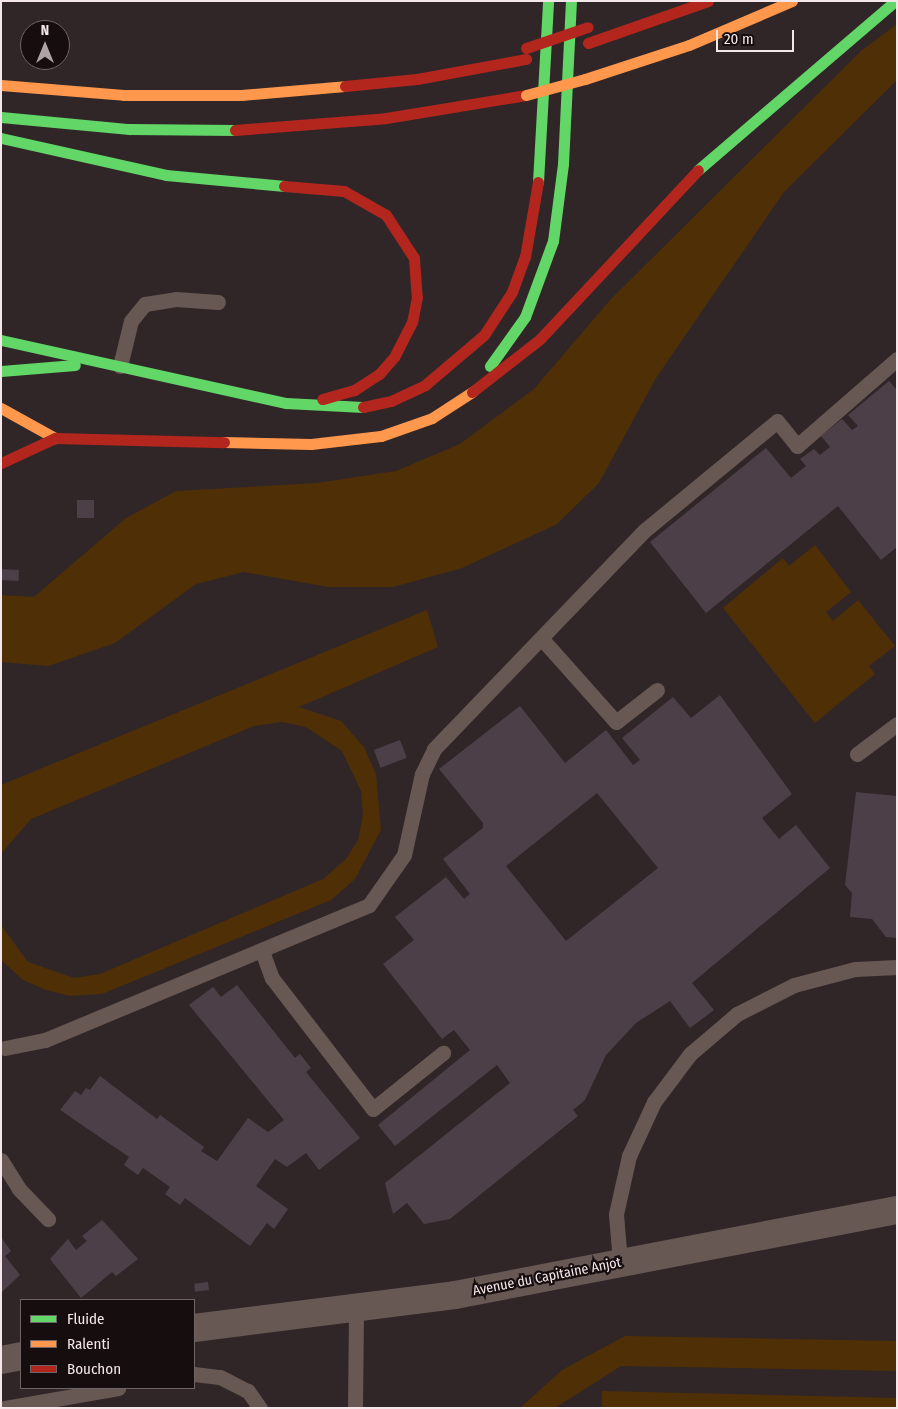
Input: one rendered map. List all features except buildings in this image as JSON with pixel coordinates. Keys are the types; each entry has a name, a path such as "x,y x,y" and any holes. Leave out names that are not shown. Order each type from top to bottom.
{"highway":[{"path":"1,340 286,404 346,408 391,401 448,368 494,321 521,266 536,205 548,1"},
{"path":"460,401 510,342 548,262 563,164 571,1"},
{"path":"1,85 124,96 240,95 454,72 526,53 588,42 708,1"},
{"path":"1,118 129,129 235,130 386,118 526,95 585,79 689,45 792,1"},
{"path":"2,462 29,447 55,438 241,445 338,442 398,432 460,401 540,339 716,151 894,1"},
{"path":"526,53 604,21"},
{"path":"1,138 166,175 344,191 386,215 410,247 416,272 416,310 408,335 394,357 367,384 331,397 286,404"},
{"path":"11,356 86,360"},
{"path":"1,371 101,363"},
{"path":"2,409 55,438"},
{"path":"10,427 35,427"},
{"path":"1,446 29,447"}],"street":[{"name":"Avenue du Capitaine Anjot","path":"195,1328 356,1306 455,1295 897,1210"},
{"path":"1,1360 20,1356"}],"lane":[{"path":"120,366 131,321 145,304 176,299 218,302"},
{"path":"2,1052 45,1040 361,910 376,898 404,855 427,759 645,530 777,421 797,446 897,359"},
{"path":"542,639 616,722 657,690"},
{"path":"857,754 897,724"},
{"path":"262,950 272,978 373,1109 444,1053"},
{"path":"620,1262 616,1214 629,1156 654,1102 690,1054 737,1014 794,985 855,969 897,967"},
{"path":"1,1160 19,1189 48,1219"},
{"path":"356,1306 356,1408"},
{"path":"195,1374 220,1377 248,1391 260,1408"},
{"path":"5,1408 112,1389"}],"shaded area":[{"path":"897,24 897,80 784,192 656,378 599,483 557,524 462,568 393,587 328,587 244,572 196,584 115,643 48,666 1,662 1,595 34,597 126,518 176,491 317,483 396,471 460,444 534,389 610,300 861,51"},
{"path":"815,545 851,592 826,612 833,621 858,600 895,646 869,666 875,674 815,723 723,608 783,558 789,566"},
{"path":"427,610 438,647 299,707 341,721 364,747 376,774 381,830 355,879 331,900 102,994 70,996 46,990 23,980 1,960 1,925 28,962 74,978 100,974 323,879 346,859 358,840 363,814 361,791 342,751 306,727 282,722 254,726 31,819 1,854 1,785"},
{"path":"625,1336 897,1341 897,1371 621,1366 555,1408 520,1408 562,1370"},
{"path":"602,1391 897,1398 897,1408 602,1408"}],"traffic: fast":[{"path":"538,182 548,1"},
{"path":"490,366 525,317 553,241 563,164 571,1"},
{"path":"698,170 895,1"},
{"path":"1,117 129,129 235,130"},
{"path":"1,138 166,175 284,186"},
{"path":"1,340 286,403 363,407"},
{"path":"1,371 75,365"}],"traffic: slow":[{"path":"585,79 689,45 792,1"},
{"path":"526,95 585,79"},
{"path":"1,85 124,95 241,95 345,86"},
{"path":"224,442 311,444 381,436 432,418 472,392"},
{"path":"1,408 55,438"}],"traffic: jam":[{"path":"588,43 708,1"},
{"path":"526,48 588,27"},
{"path":"345,86 417,79 526,59"},
{"path":"235,130 386,118 526,95"},
{"path":"472,392 540,339 698,170"},
{"path":"363,407 391,401 425,385 484,335 512,292 525,257 538,182"},
{"path":"284,186 344,191 386,215 414,258 417,297 412,322 394,357 379,374 354,390 322,399"},
{"path":"1,463 55,438 224,442"}]}
